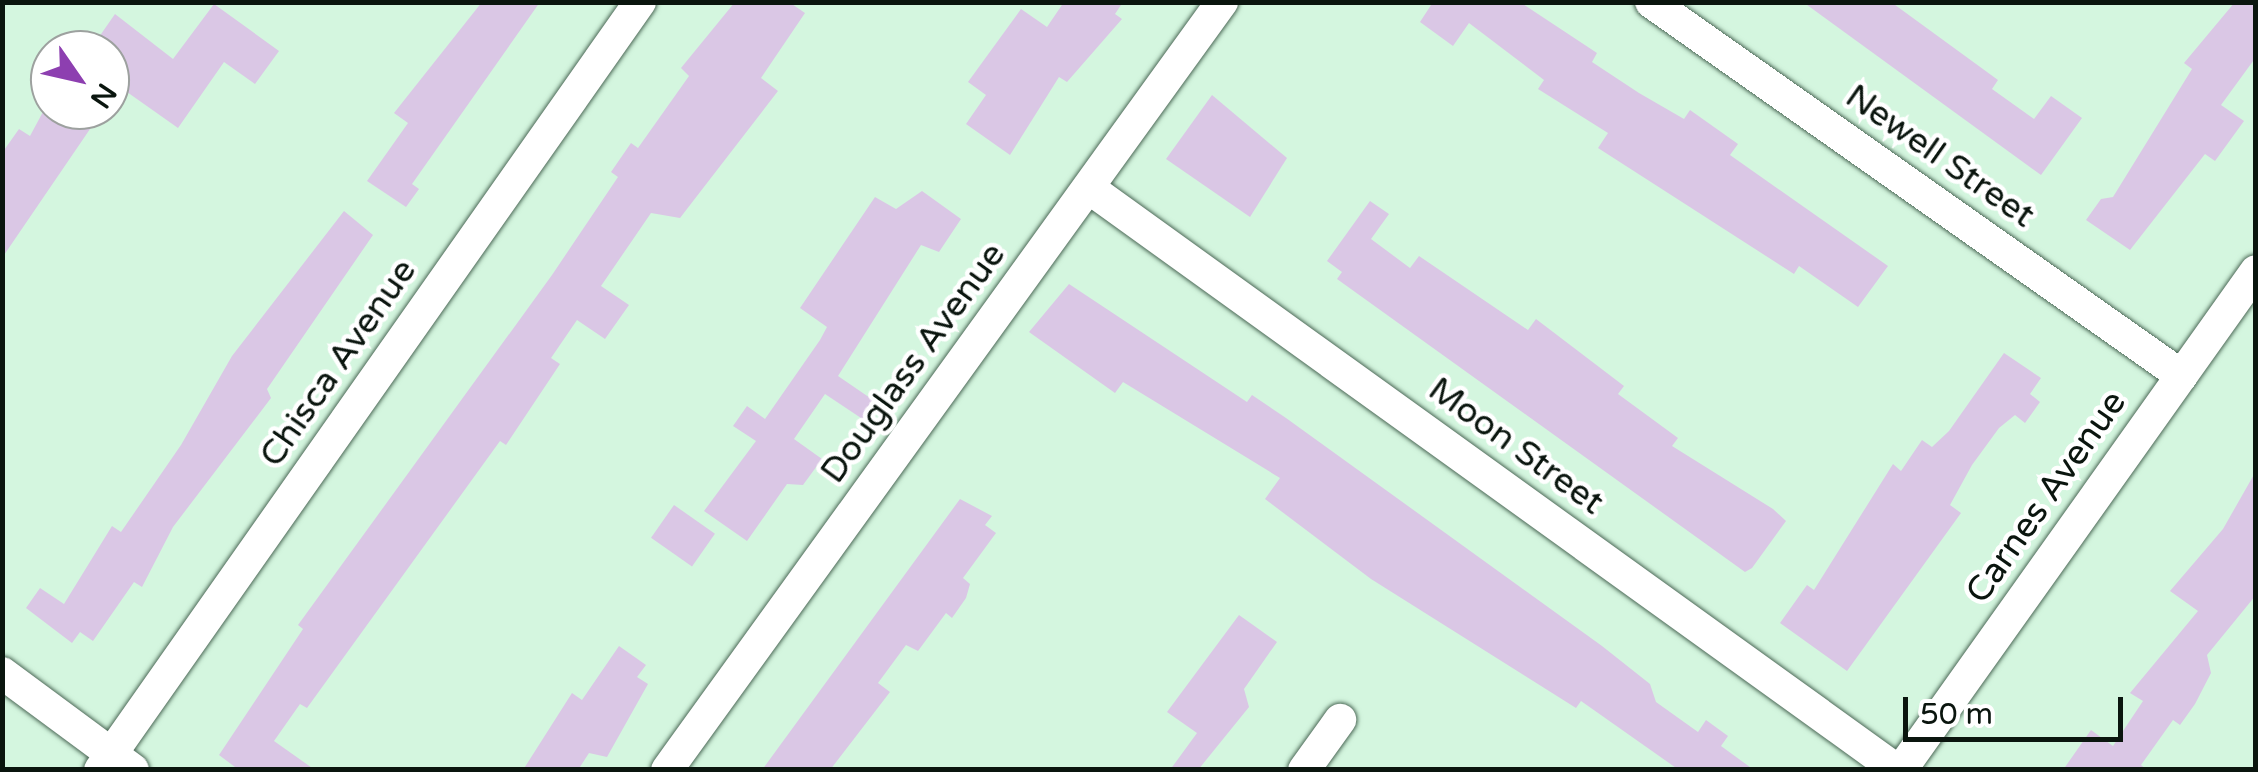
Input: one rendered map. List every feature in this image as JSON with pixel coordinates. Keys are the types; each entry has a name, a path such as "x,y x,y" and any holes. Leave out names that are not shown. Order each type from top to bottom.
{"street":[{"name":"Chisca Avenue","path":"115,764 640,2"},
{"name":"Douglass Avenue","path":"667,770 1222,2"},
{"name":"Newell Street","path":"1651,2 2182,376"},
{"name":"Moon Street","path":"1089,188 1899,770"},
{"name":"Carnes Avenue","path":"1899,770 2256,271"},
{"path":"2,673 115,764"},
{"path":"1304,770 1340,720"}],"building":[{"path":"482,2 540,2 412,184 419,189 406,207 367,181 408,123 394,113"},
{"path":"735,2 789,2 805,13 761,78 778,91 680,218 651,213 601,286 629,305 605,339 577,320 551,358 560,364 506,445 500,441 307,708 300,704 274,741 315,770 239,770 219,755 303,629 298,625 552,275 618,177 611,172 631,143 638,148 689,76 681,68"},
{"path":"1064,2 1123,2 1115,14 1122,19 1067,82 1059,77 1010,155 966,124 986,95 968,82 1021,9 1047,27"},
{"path":"1433,2 1520,2 1597,53 1592,62 1639,93 1684,119 1690,110 1738,144 1730,155 1888,266 1858,307 1799,266 1794,274 1598,148 1608,133 1538,89 1544,80 1469,23 1453,46 1420,22"},
{"path":"1803,2 1891,2 1998,80 1992,89 2034,119 2051,96 2082,118 2041,175"},
{"path":"2235,2 2256,2 2256,57 2221,105 2244,121 2215,161 2205,154 2130,250 2086,220 2101,199 2113,197 2192,69 2184,63"},
{"path":"214,4 279,51 255,84 224,62 178,128 130,94 130,30 104,30 115,14 173,59"},
{"path":"1212,95 1287,158 1250,217 1166,159"},
{"path":"19,129 30,136 33,130 89,130 2,258 2,153"},
{"path":"922,191 961,219 939,252 921,245 838,376 876,402 864,420 825,394 794,439 822,459 803,485 787,484 747,541 704,511 756,441 733,426 747,406 765,419 820,340 827,327 800,308 875,197 896,209"},
{"path":"1370,201 1389,214 1371,239 1410,268 1419,256 1528,330 1536,319 1624,386 1618,394 1678,438 1672,446 1786,521 1752,568 1745,572 1337,279 1342,272 1327,261"},
{"path":"344,211 373,235 267,389 271,398 173,527 142,587 134,582 93,641 80,632 72,643 26,608 40,588 64,604 112,526 121,532 181,445 232,356"},
{"path":"1069,284 1247,402 1252,395 1286,418 1602,646 1650,684 1656,702 1698,732 1706,720 1728,736 1721,746 1754,770 1679,770 1581,701 1576,708 1371,579 1265,499 1280,478 1123,382 1115,393 1029,332"},
{"path":"2004,353 2041,378 2030,394 2040,402 2025,423 2015,415 1999,428 1972,465 1950,505 1961,513 1847,671 1780,623 1807,585 1814,590 1893,464 1901,471 1922,440 1932,447 1949,431"},
{"path":"2256,471 2256,595 2207,655 2211,673 2195,704 2180,725 2173,720 2141,765 2147,770 2063,770 2091,730 2113,746 2143,701 2130,693 2198,611 2170,591 2223,529"},
{"path":"960,499 992,516 985,525 996,533 963,578 970,584 966,598 952,618 946,613 918,651 906,645 878,683 890,692 830,770 762,770"},
{"path":"674,505 715,534 692,566 651,538"},
{"path":"1239,615 1277,642 1244,689 1249,707 1198,770 1170,770 1197,733 1167,712"},
{"path":"619,646 646,665 637,677 648,684 607,757 589,753 578,770 523,770 572,693 582,700"}]}
